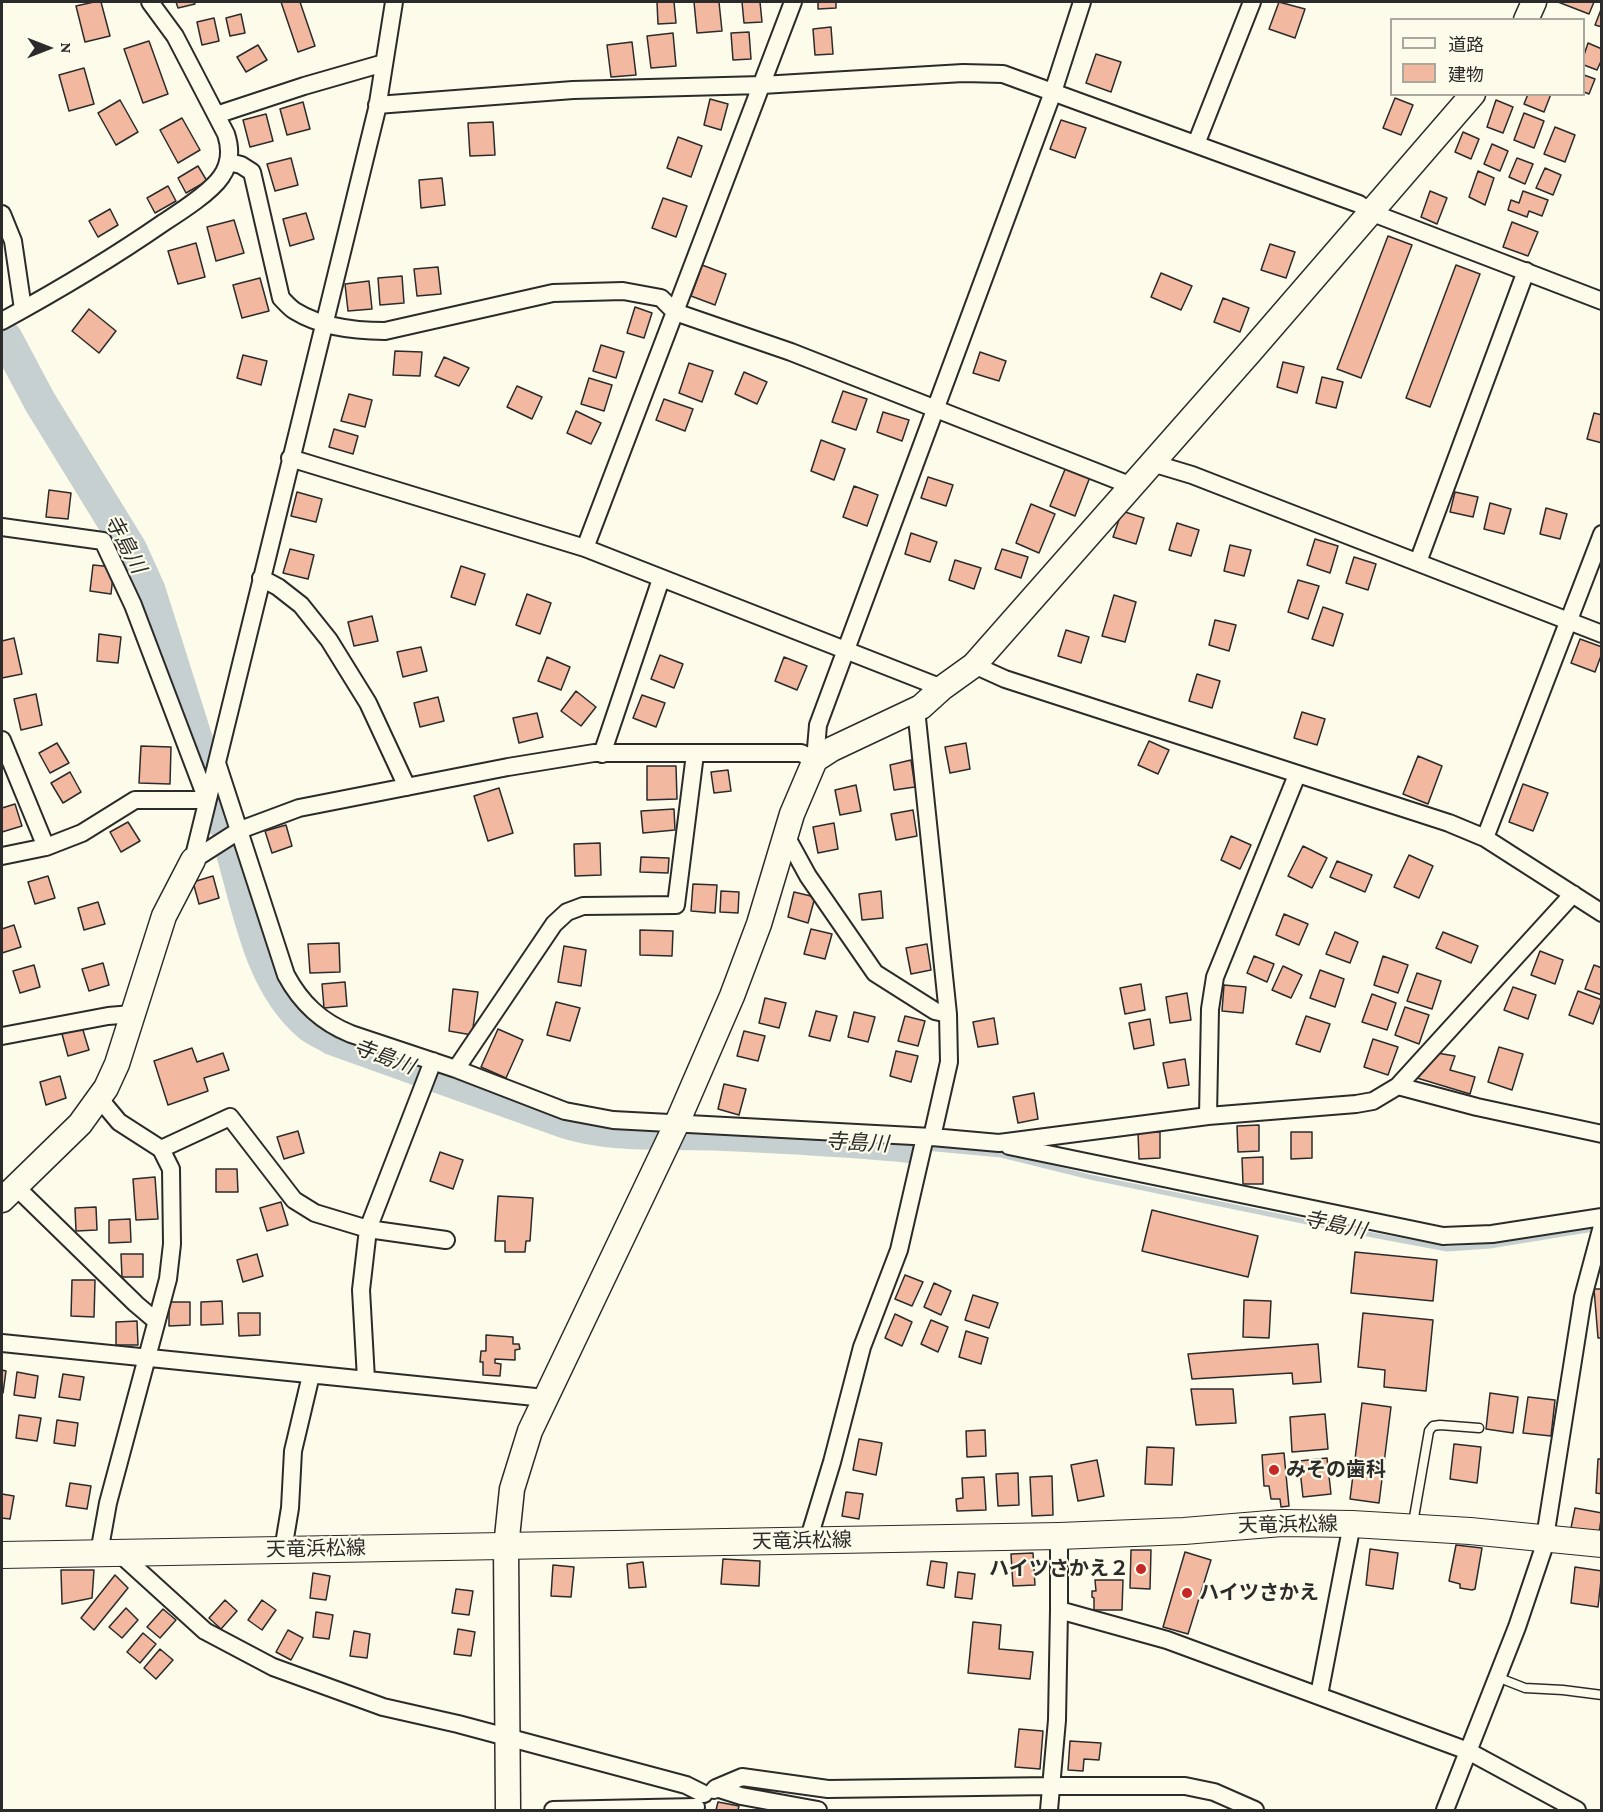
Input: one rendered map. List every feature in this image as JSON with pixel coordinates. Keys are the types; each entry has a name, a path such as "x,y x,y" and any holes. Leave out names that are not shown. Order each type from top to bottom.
{"main road":[{"name":"天竜浜松線","path":"2,1555 1059,1536 1184,1531 1282,1523 1352,1524 1602,1544"}],"street":[{"path":"2,321 118,254 188,207 221,178 229,162 230,147 226,134 175,36 150,2"},
{"path":"156,1321 9,1193 80,1124 99,1098 117,1064 164,916 193,860 377,105 394,2"},
{"path":"585,548 793,2"},
{"path":"508,1810 506,1547 512,1489 530,1431 674,1129 740,975 759,924 785,834 803,784 816,760 818,725 1053,92 1082,2"},
{"path":"1196,144 1252,2"},
{"path":"1527,18 1534,2"},
{"path":"216,115 384,63"},
{"path":"377,105 573,90 762,85 983,72 1003,74 1359,204 1370,212 1602,301"},
{"path":"816,760 832,749 916,709 974,665 1250,352 1471,96"},
{"path":"229,162 241,165 252,172 280,298 295,311 324,323 362,331 385,331 553,293 623,291 661,298 675,312 781,348 1132,486"},
{"path":"2,214 13,241 23,309"},
{"path":"1418,562 1526,271"},
{"path":"290,458 585,548 942,688"},
{"path":"1152,463 1192,476 1602,634"},
{"path":"2,527 103,541 133,605 207,800"},
{"path":"1485,838 1602,534"},
{"path":"261,578 278,587 301,605 329,640 368,703 407,786"},
{"path":"602,754 661,579"},
{"path":"974,665 1005,679 1449,823 1485,838 1602,913"},
{"path":"808,1541 832,1462 862,1347 899,1250 949,1062 948,1014 916,709"},
{"path":"2,740 46,847"},
{"path":"193,860 240,830 299,808 508,767 594,753 801,753 816,760"},
{"path":"456,1069 554,924 567,912 583,906 676,906 695,754"},
{"path":"217,763 275,945 286,975 304,1003 336,1028 430,1068 456,1069 572,1113 674,1129 926,1142 999,1143 1208,1116 1373,1101 1398,1086 1573,894"},
{"path":"1208,1116 1210,1009 1215,977 1297,775"},
{"path":"2,856 46,847 82,833 135,800 207,800"},
{"path":"785,834 808,876 875,973 935,1011 948,1014"},
{"path":"2,1032 132,1014"},
{"path":"366,1378 361,1290 368,1229 430,1068"},
{"path":"1398,1086 1466,1104 1602,1134"},
{"path":"99,1098 119,1122 161,1149 173,1172 172,1245 168,1279 108,1503 109,1553 205,1631 273,1667 383,1707 458,1724 686,1785 703,1800"},
{"path":"161,1149 230,1117 294,1200 315,1213 368,1229 446,1240"},
{"path":"999,1143 1022,1150 1443,1236 1601,1225 1583,1297 1546,1538 1532,1584 1445,1810"},
{"path":"2,1343 311,1375 366,1378 545,1398"},
{"path":"283,1550 290,1508 293,1451 311,1375"},
{"path":"1319,1695 1352,1524"},
{"path":"1049,1810 1057,1720 1059,1536"},
{"path":"1059,1610 1167,1640 1468,1751 1577,1810"},
{"path":"703,1800 742,1777 828,1789 1185,1786 1215,1792 1256,1810"},
{"path":"553,1810 741,1796 818,1810"}],"lane":[{"path":"1412,1528 1429,1431 1433,1426 1440,1425 1479,1428"},
{"path":"1497,1677 1525,1688 1602,1695"}],"building":[{"path":"101,2 110,36 85,42 76,6"},
{"path":"176,2 194,2 195,4 178,8"},
{"path":"281,2 300,2 315,46 298,52"},
{"path":"657,2 674,2 676,23 658,24"},
{"path":"694,2 719,2 722,31 697,33"},
{"path":"742,2 760,2 762,22 744,23"},
{"path":"818,2 836,2 836,8 818,9"},
{"path":"1279,2 1305,9 1295,38 1269,29"},
{"path":"1558,2 1594,2 1589,14"},
{"path":"1602,7 1602,27 1595,25"},
{"path":"241,14 245,33 230,36 226,18"},
{"path":"214,18 219,41 202,45 197,22"},
{"path":"831,27 833,54 815,55 813,29"},
{"path":"749,32 751,59 733,60 731,33"},
{"path":"673,33 676,66 651,68 647,36"},
{"path":"149,41 168,94 143,103 124,49"},
{"path":"632,42 636,75 611,77 607,45"},
{"path":"1588,43 1602,49 1602,59 1597,70 1585,65"},
{"path":"258,45 267,60 246,72 237,57"},
{"path":"1096,54 1121,62 1111,92 1086,83"},
{"path":"84,68 94,104 69,111 59,75"},
{"path":"1585,75 1595,79 1589,94 1585,92"},
{"path":"1527,96 1550,96 1544,112 1524,104"},
{"path":"1395,98 1413,105 1401,135 1383,128"},
{"path":"710,99 728,104 721,130 704,125"},
{"path":"120,100 138,132 116,145 98,113"},
{"path":"1496,100 1513,107 1503,133 1487,127"},
{"path":"303,102 310,129 287,135 280,109"},
{"path":"1524,113 1544,121 1534,148 1514,140"},
{"path":"266,114 273,141 250,147 243,120"},
{"path":"182,118 200,150 178,163 160,130"},
{"path":"1061,120 1086,128 1075,158 1050,149"},
{"path":"493,122 495,155 470,156 468,123"},
{"path":"1555,127 1575,135 1565,162 1544,154"},
{"path":"1463,132 1479,139 1471,159 1455,152"},
{"path":"678,137 702,146 691,177 667,168"},
{"path":"1492,144 1508,151 1500,171 1484,164"},
{"path":"291,158 298,185 275,191 267,164"},
{"path":"1517,158 1533,164 1525,184 1509,177"},
{"path":"198,166 207,181 186,193 178,178"},
{"path":"1545,168 1561,175 1553,195 1536,188"},
{"path":"1478,171 1494,178 1485,205 1469,197"},
{"path":"442,178 445,205 421,208 419,180"},
{"path":"168,186 176,201 155,213 147,198"},
{"path":"1430,191 1447,198 1437,224 1421,217"},
{"path":"1523,191 1548,200 1542,216 1529,211 1527,217 1508,210 1511,200 1519,203"},
{"path":"663,198 687,206 676,237 652,228"},
{"path":"110,209 118,225 98,237 89,221"},
{"path":"306,213 314,239 290,246 283,219"},
{"path":"234,220 244,253 216,261 207,227"},
{"path":"1512,222 1538,232 1528,256 1503,247"},
{"path":"1388,236 1412,245 1361,378 1337,369"},
{"path":"196,243 205,277 178,284 168,251"},
{"path":"1270,244 1295,252 1286,278 1261,270"},
{"path":"702,265 726,274 715,305 691,296"},
{"path":"1456,265 1480,274 1430,407 1406,398"},
{"path":"438,267 441,294 417,296 414,269"},
{"path":"1161,273 1192,286 1181,310 1151,297"},
{"path":"402,276 404,303 380,305 378,278"},
{"path":"260,278 269,311 242,318 233,285"},
{"path":"369,281 372,309 348,311 345,284"},
{"path":"1223,298 1249,308 1240,332 1214,322"},
{"path":"635,307 652,313 644,338 627,333"},
{"path":"89,309 116,331 99,353 72,331"},
{"path":"601,345 624,352 616,378 593,371"},
{"path":"395,351 422,352 420,376 393,375"},
{"path":"980,352 1006,361 999,381 973,373"},
{"path":"243,355 267,361 261,385 237,378"},
{"path":"444,357 469,368 459,386 435,376"},
{"path":"1283,362 1304,367 1297,393 1277,387"},
{"path":"689,363 713,371 702,402 679,393"},
{"path":"744,372 767,382 757,404 735,394"},
{"path":"1322,377 1343,382 1336,408 1316,403"},
{"path":"589,378 612,385 604,411 581,404"},
{"path":"517,386 542,397 532,419 507,407"},
{"path":"843,391 867,399 856,430 832,422"},
{"path":"349,394 372,400 365,427 341,421"},
{"path":"664,399 693,409 685,431 656,420"},
{"path":"576,411 601,423 591,444 567,433"},
{"path":"883,412 909,420 902,441 877,432"},
{"path":"1594,413 1602,415 1602,443 1587,439"},
{"path":"334,429 358,436 353,454 329,447"},
{"path":"821,440 845,449 834,480 811,471"},
{"path":"1066,467 1090,477 1075,516 1050,506"},
{"path":"928,477 953,485 946,506 921,498"},
{"path":"854,486 878,495 867,526 843,517"},
{"path":"49,490 71,493 68,519 46,517"},
{"path":"297,492 322,499 316,522 291,516"},
{"path":"1455,492 1478,497 1473,517 1450,512"},
{"path":"1490,503 1511,509 1504,534 1484,529"},
{"path":"1031,504 1055,514 1039,553 1016,543"},
{"path":"1546,508 1567,514 1560,539 1540,534"},
{"path":"1122,511 1144,518 1136,544 1113,537"},
{"path":"1177,523 1199,530 1191,556 1169,550"},
{"path":"911,533 937,542 930,562 905,554"},
{"path":"1315,539 1338,546 1330,573 1307,565"},
{"path":"1230,545 1251,550 1244,576 1224,571"},
{"path":"290,549 314,555 308,579 283,573"},
{"path":"1002,549 1028,557 1021,578 995,569"},
{"path":"1354,557 1376,564 1368,590 1346,583"},
{"path":"955,560 981,568 974,589 949,580"},
{"path":"93,565 114,567 111,594 90,591"},
{"path":"461,566 485,574 475,605 451,597"},
{"path":"1298,580 1319,586 1308,619 1288,612"},
{"path":"527,594 551,603 540,634 516,625"},
{"path":"1114,595 1136,602 1125,642 1102,636"},
{"path":"1323,607 1343,614 1333,646 1312,639"},
{"path":"372,616 378,641 354,646 348,622"},
{"path":"1215,620 1236,625 1229,651 1209,645"},
{"path":"1066,630 1089,637 1081,663 1058,656"},
{"path":"99,634 121,637 118,663 97,661"},
{"path":"14,638 22,674 2,678 2,641"},
{"path":"1580,639 1602,647 1595,672 1571,663"},
{"path":"421,647 427,671 403,677 397,652"},
{"path":"660,655 683,664 674,688 651,679"},
{"path":"547,657 570,667 561,690 538,681"},
{"path":"784,657 807,666 797,690 775,681"},
{"path":"1197,674 1220,681 1212,708 1189,701"},
{"path":"576,691 596,707 581,726 561,711"},
{"path":"36,694 42,725 21,730 14,699"},
{"path":"642,695 665,703 656,727 633,718"},
{"path":"438,697 444,721 420,727 414,703"},
{"path":"1302,712 1325,719 1317,745 1294,738"},
{"path":"537,713 543,737 519,743 513,718"},
{"path":"1149,741 1169,750 1158,774 1138,765"},
{"path":"57,743 69,763 50,773 39,753"},
{"path":"966,743 970,769 950,773 945,747"},
{"path":"141,746 171,747 170,784 139,783"},
{"path":"1418,756 1442,766 1428,804 1403,794"},
{"path":"911,760 915,787 894,790 890,765"},
{"path":"647,766 676,766 677,799 647,800"},
{"path":"728,770 731,791 714,793 711,772"},
{"path":"70,772 81,792 63,803 51,783"},
{"path":"1523,784 1548,793 1533,831 1509,822"},
{"path":"856,785 861,811 840,815 835,790"},
{"path":"499,788 513,833 488,841 474,796"},
{"path":"15,804 22,826 2,832 2,808"},
{"path":"674,809 675,830 643,833 641,811"},
{"path":"913,810 917,836 896,840 891,814"},
{"path":"128,822 140,841 121,852 110,832"},
{"path":"834,823 838,849 818,853 813,827"},
{"path":"286,825 292,846 272,853 265,831"},
{"path":"1231,836 1251,845 1240,869 1221,860"},
{"path":"600,843 601,875 575,876 574,844"},
{"path":"1303,846 1327,858 1312,888 1288,876"},
{"path":"1409,855 1433,866 1419,898 1394,887"},
{"path":"641,857 669,858 668,873 640,872"},
{"path":"1337,861 1372,875 1365,892 1330,877"},
{"path":"48,876 55,898 35,904 28,882"},
{"path":"213,876 219,898 199,904 193,882"},
{"path":"693,884 717,885 715,913 691,911"},
{"path":"721,891 739,892 738,913 720,912"},
{"path":"881,891 883,918 862,920 859,894"},
{"path":"794,892 815,897 808,923 788,917"},
{"path":"98,902 105,924 84,930 78,908"},
{"path":"1284,914 1308,924 1299,945 1276,935"},
{"path":"14,925 21,947 2,953 2,929"},
{"path":"811,929 832,934 825,959 804,954"},
{"path":"640,930 673,931 672,956 640,955"},
{"path":"1335,932 1358,942 1350,963 1326,954"},
{"path":"1443,932 1478,946 1471,963 1436,948"},
{"path":"339,943 340,972 310,973 308,944"},
{"path":"927,944 931,970 911,974 906,948"},
{"path":"564,946 586,950 581,986 558,982"},
{"path":"1540,951 1563,960 1555,984 1531,975"},
{"path":"1254,956 1274,964 1267,982 1247,973"},
{"path":"1383,956 1408,965 1398,993 1374,985"},
{"path":"103,963 109,985 89,991 82,969"},
{"path":"34,965 40,987 20,993 13,971"},
{"path":"1594,965 1602,968 1602,995 1585,989"},
{"path":"1283,966 1302,975 1291,998 1272,990"},
{"path":"1320,970 1344,979 1335,1007 1310,998"},
{"path":"1417,973 1441,981 1432,1009 1407,1001"},
{"path":"345,982 347,1006 324,1008 322,984"},
{"path":"1141,984 1145,1010 1125,1014 1120,988"},
{"path":"1224,985 1246,987 1243,1013 1222,1011"},
{"path":"1513,987 1536,995 1528,1019 1504,1010"},
{"path":"453,989 478,992 472,1035 449,1031"},
{"path":"1578,991 1602,1000 1593,1024 1569,1015"},
{"path":"1187,993 1191,1020 1170,1023 1166,997"},
{"path":"1372,994 1396,1003 1387,1030 1362,1022"},
{"path":"765,998 786,1003 779,1028 759,1023"},
{"path":"556,1002 580,1008 570,1041 547,1035"},
{"path":"1405,1007 1429,1015 1419,1044 1395,1035"},
{"path":"816,1011 837,1016 830,1041 809,1036"},
{"path":"854,1012 875,1017 868,1042 848,1037"},
{"path":"905,1016 925,1021 918,1046 898,1041"},
{"path":"1306,1016 1330,1024 1320,1052 1296,1044"},
{"path":"994,1018 998,1044 978,1047 973,1022"},
{"path":"1150,1019 1154,1045 1134,1049 1129,1023"},
{"path":"82,1027 89,1050 68,1056 62,1034"},
{"path":"498,1029 523,1040 506,1078 481,1067"},
{"path":"744,1031 765,1036 758,1061 737,1056"},
{"path":"1373,1039 1398,1047 1388,1075 1364,1067"},
{"path":"1499,1047 1523,1054 1512,1090 1488,1082"},
{"path":"192,1048 197,1062 223,1053 229,1070 204,1078 208,1091 168,1105 154,1061"},
{"path":"896,1051 918,1056 911,1082 890,1076"},
{"path":"1437,1053 1455,1056 1450,1070 1475,1077 1470,1094 1417,1078"},
{"path":"1185,1059 1189,1085 1168,1088 1163,1063"},
{"path":"60,1076 66,1098 46,1105 40,1082"},
{"path":"724,1084 746,1089 739,1115 718,1109"},
{"path":"1034,1093 1038,1119 1018,1123 1013,1097"},
{"path":"1259,1125 1259,1151 1238,1152 1237,1126"},
{"path":"298,1131 304,1153 284,1159 277,1137"},
{"path":"1138,1132 1160,1132 1160,1158 1139,1159"},
{"path":"1291,1132 1312,1132 1312,1158 1291,1159"},
{"path":"440,1152 463,1160 453,1189 430,1181"},
{"path":"1263,1157 1263,1184 1243,1184 1242,1158"},
{"path":"216,1169 237,1169 238,1192 216,1192"},
{"path":"155,1177 158,1219 136,1220 133,1179"},
{"path":"498,1196 533,1198 530,1241 526,1241 525,1252 505,1252 505,1241 495,1241"},
{"path":"281,1202 288,1225 267,1231 260,1208"},
{"path":"96,1207 97,1230 76,1231 75,1208"},
{"path":"1152,1210 1258,1236 1248,1277 1142,1251"},
{"path":"130,1219 131,1242 109,1243 109,1220"},
{"path":"1355,1252 1437,1260 1433,1301 1351,1293"},
{"path":"121,1254 143,1254 143,1277 122,1277"},
{"path":"257,1254 263,1276 243,1282 237,1260"},
{"path":"905,1275 923,1282 912,1306 895,1299"},
{"path":"72,1280 95,1280 94,1317 71,1316"},
{"path":"934,1283 951,1291 941,1315 924,1307"},
{"path":"1594,1289 1602,1289 1602,1338 1598,1338"},
{"path":"973,1295 998,1303 989,1328 965,1320"},
{"path":"1244,1300 1271,1301 1269,1338 1243,1337"},
{"path":"222,1301 223,1324 201,1325 201,1302"},
{"path":"169,1302 190,1302 190,1325 169,1326"},
{"path":"238,1313 260,1313 260,1335 239,1336"},
{"path":"1363,1313 1433,1320 1426,1391 1384,1387 1385,1370 1358,1367"},
{"path":"895,1314 912,1322 902,1346 885,1338"},
{"path":"931,1320 948,1327 938,1352 921,1344"},
{"path":"137,1321 138,1345 116,1345 116,1322"},
{"path":"966,1331 988,1338 981,1364 959,1357"},
{"path":"486,1335 513,1337 513,1344 519,1344 520,1349 515,1350 515,1360 495,1359 495,1363 501,1364 500,1376 483,1375 483,1362 480,1362 481,1351 486,1351"},
{"path":"1318,1344 1321,1382 1293,1384 1292,1373 1192,1379 1188,1354"},
{"path":"2,1370 6,1371 3,1393 2,1393"},
{"path":"17,1372 38,1376 35,1398 14,1395"},
{"path":"63,1374 84,1377 80,1400 59,1397"},
{"path":"1191,1389 1233,1389 1236,1423 1196,1425"},
{"path":"1490,1393 1518,1397 1513,1433 1486,1429"},
{"path":"1528,1397 1555,1400 1551,1436 1523,1433"},
{"path":"1362,1403 1391,1407 1379,1503 1350,1499"},
{"path":"1325,1414 1328,1449 1292,1452 1290,1417"},
{"path":"19,1415 41,1418 37,1441 16,1438"},
{"path":"57,1420 78,1423 75,1446 54,1443"},
{"path":"985,1430 986,1456 967,1457 966,1431"},
{"path":"859,1439 882,1443 876,1475 853,1470"},
{"path":"1454,1444 1481,1447 1477,1483 1450,1479"},
{"path":"1147,1447 1174,1448 1172,1485 1145,1484"},
{"name":"みその歯科","path":"1284,1453 1289,1506 1281,1507 1280,1499 1271,1499 1269,1486 1264,1486 1262,1455"},
{"path":"1327,1458 1331,1494 1303,1497 1299,1461"},
{"path":"1598,1459 1602,1459 1602,1494 1596,1493"},
{"path":"1097,1460 1104,1496 1078,1501 1071,1465"},
{"path":"1018,1473 1019,1505 998,1506 996,1474"},
{"path":"1052,1476 1053,1515 1032,1516 1030,1477"},
{"path":"984,1477 986,1510 957,1511 956,1499 963,1498 962,1478"},
{"path":"70,1483 91,1486 87,1509 66,1506"},
{"path":"846,1492 863,1494 859,1519 842,1516"},
{"path":"2,1494 14,1496 10,1519 2,1518"},
{"path":"1575,1508 1602,1513 1599,1533 1571,1528"},
{"path":"1456,1545 1482,1548 1475,1589 1460,1588 1460,1584 1449,1581"},
{"path":"1370,1549 1398,1553 1393,1589 1366,1585"},
{"name":"ハイツさかえ２","path":"1131,1550 1151,1550 1150,1589 1130,1588"},
{"name":"ハイツさかえ","path":"1185,1552 1211,1560 1188,1634 1163,1627"},
{"path":"1033,1553 1035,1585 1013,1586 1011,1554"},
{"path":"723,1559 760,1561 759,1586 721,1584"},
{"path":"931,1561 947,1563 944,1588 927,1585"},
{"path":"643,1562 646,1587 629,1588 627,1564"},
{"path":"553,1565 574,1567 571,1597 551,1596"},
{"path":"1575,1567 1602,1571 1598,1607 1571,1603"},
{"path":"61,1570 94,1570 92,1598 62,1604"},
{"path":"958,1572 975,1574 972,1599 955,1597"},
{"path":"313,1573 330,1576 326,1600 310,1598"},
{"path":"115,1575 128,1588 94,1630 81,1618"},
{"path":"1095,1580 1123,1580 1122,1610 1094,1610 1092,1591 1096,1591"},
{"path":"456,1589 473,1591 469,1615 452,1613"},
{"path":"225,1600 237,1611 221,1629 209,1618"},
{"path":"262,1600 276,1610 262,1630 248,1620"},
{"path":"126,1608 138,1620 122,1638 109,1627"},
{"path":"163,1609 176,1620 160,1638 147,1627"},
{"path":"316,1612 333,1615 329,1639 313,1637"},
{"path":"973,1622 1001,1625 999,1649 1033,1652 1030,1679 968,1673"},
{"path":"458,1629 475,1632 471,1656 454,1654"},
{"path":"288,1630 303,1638 291,1660 276,1652"},
{"path":"354,1631 370,1634 367,1658 350,1656"},
{"path":"143,1633 156,1644 140,1663 127,1652"},
{"path":"160,1649 173,1660 156,1679 144,1668"},
{"path":"1019,1729 1043,1731 1040,1769 1015,1767"},
{"path":"1070,1741 1101,1743 1099,1760 1084,1759 1083,1771 1068,1770"},
{"path":"718,1802 739,1806 738,1810 716,1810"}],"waterway":[{"name":"寺島川","path":"6,338 40,402 131,550 149,590 205,767"},
{"name":"寺島川","path":"215,799 223,823"},
{"name":"寺島川","path":"233,855 259,946 279,989 309,1025 333,1039 583,1127 620,1132 712,1134 914,1147"},
{"name":"寺島川","path":"914,1147 1001,1155 1090,1177 1447,1249 1490,1246 1600,1228"}],"place":[{"name":"みその歯科","path":"1274,1470"},
{"name":"ハイツさかえ２","path":"1141,1569"},
{"name":"ハイツさかえ","path":"1187,1593"}]}
